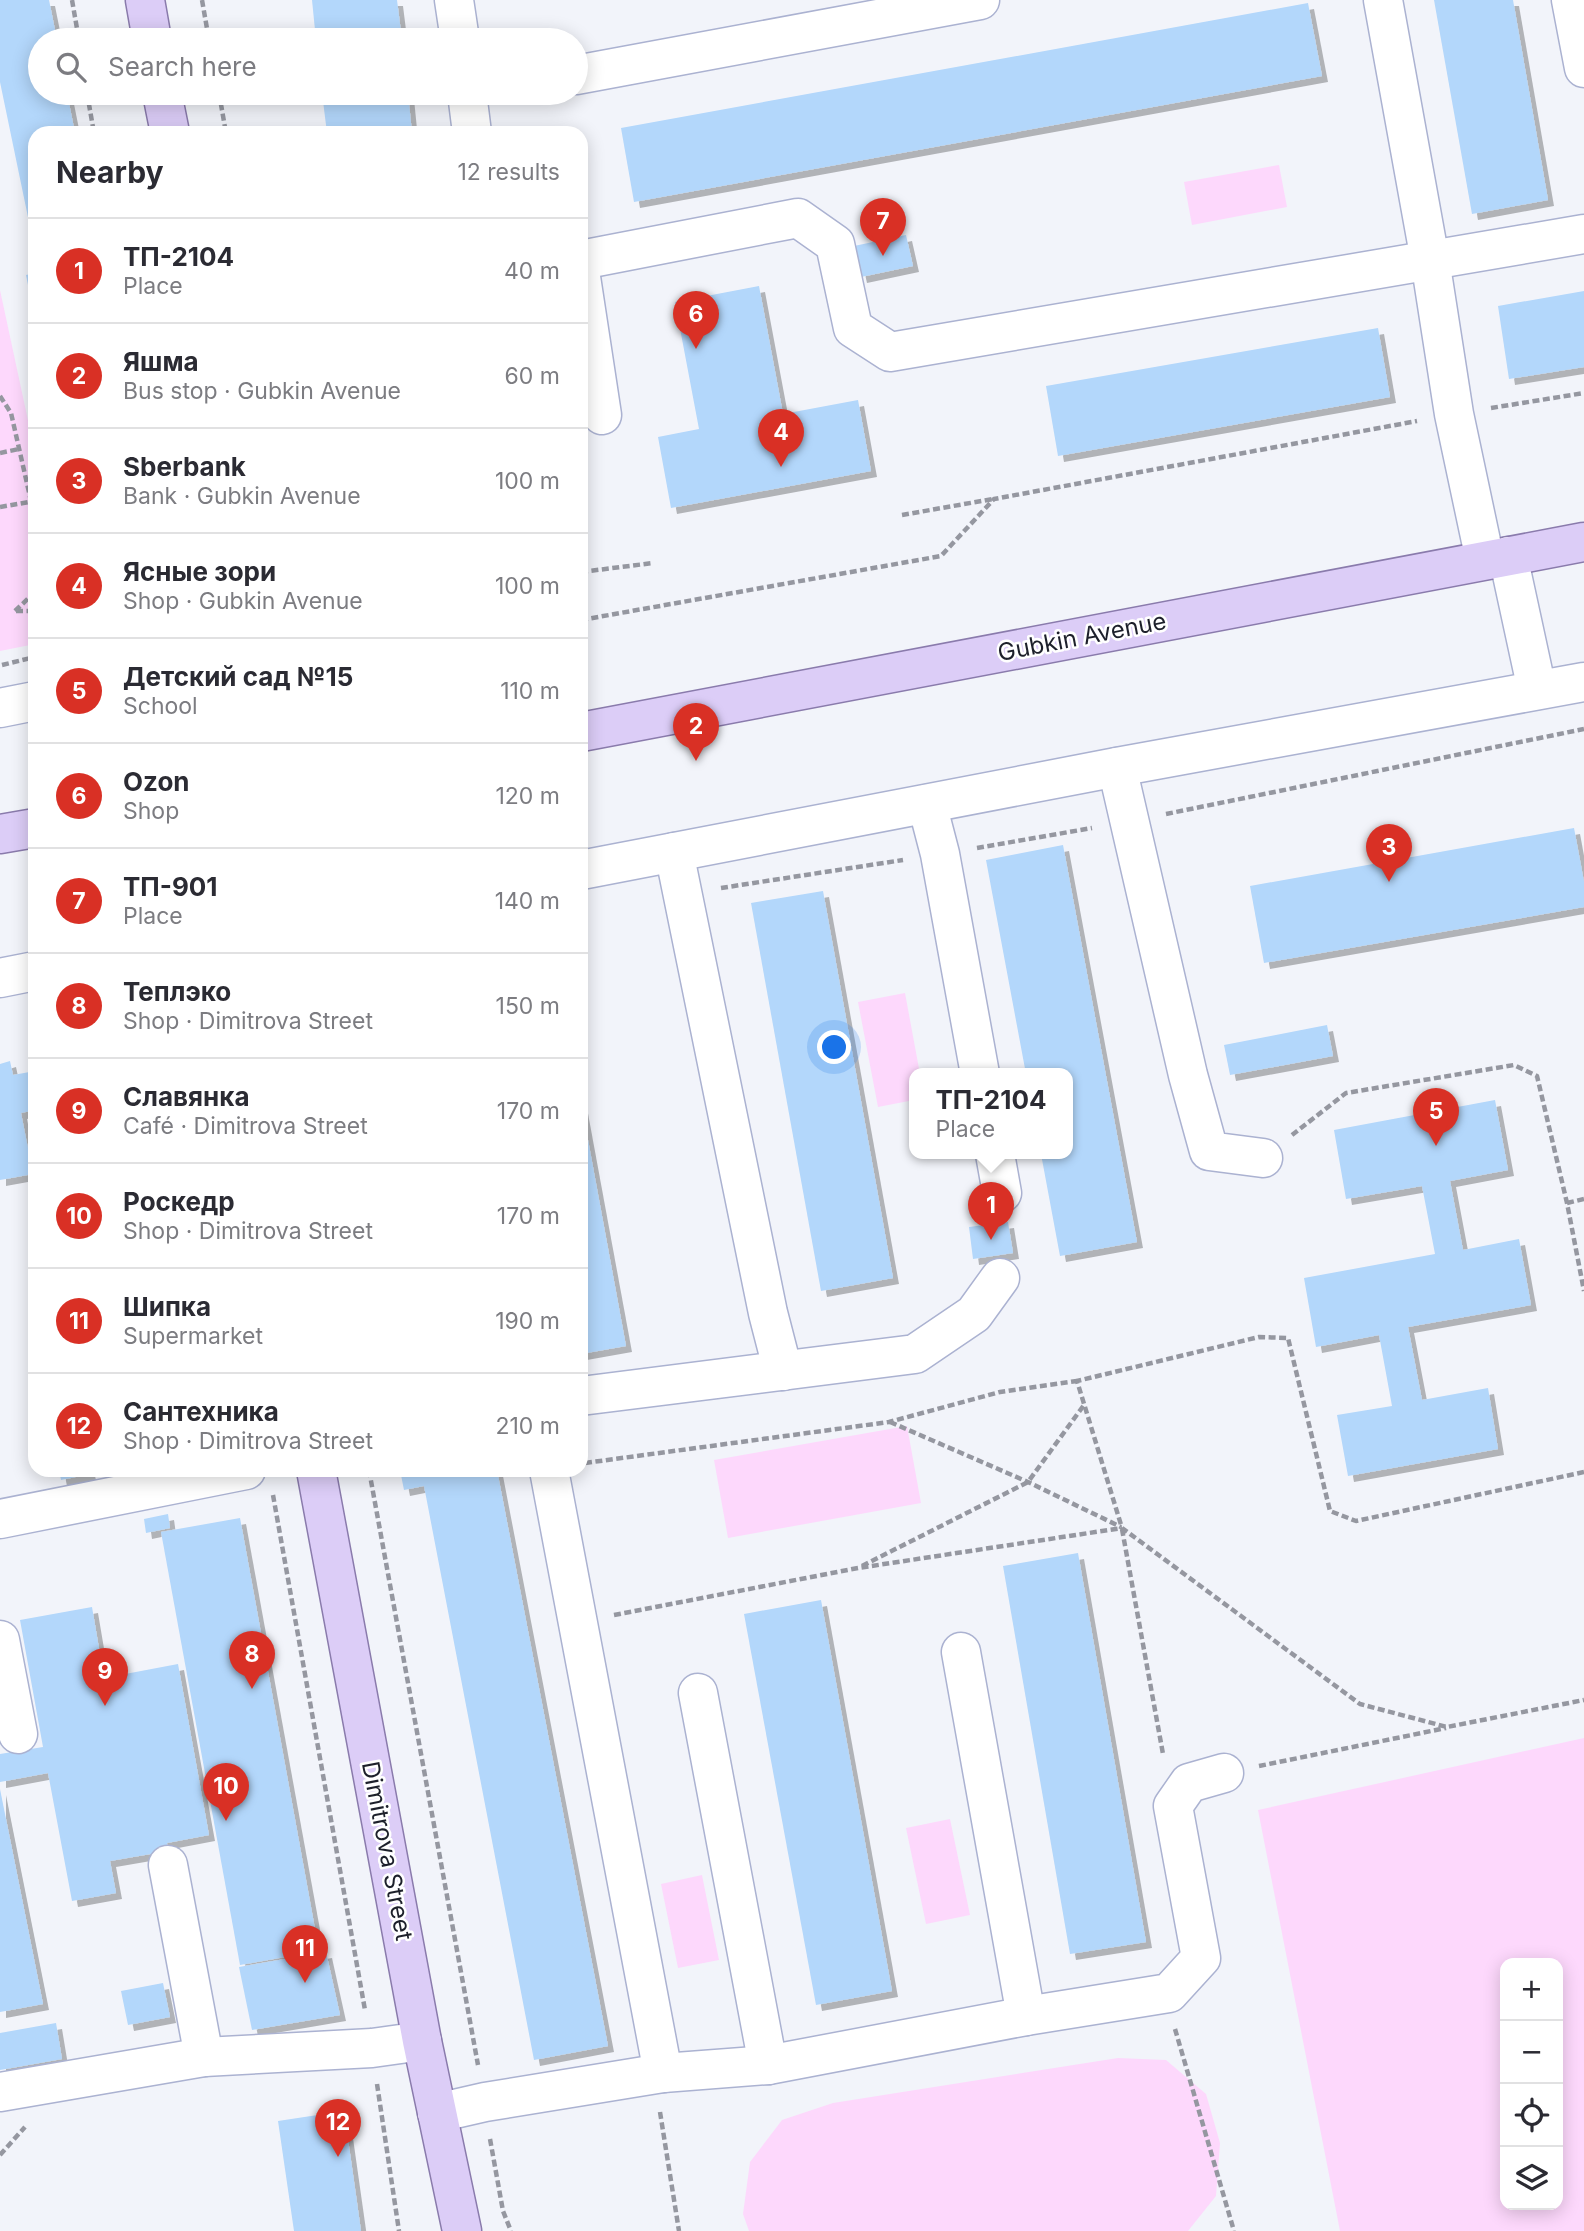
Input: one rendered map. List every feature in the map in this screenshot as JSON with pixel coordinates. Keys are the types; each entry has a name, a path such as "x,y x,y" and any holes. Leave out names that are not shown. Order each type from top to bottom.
{"main road":[{"path":"145,0 150,28"},
{"path":"164,105 169,126"},
{"name":"Gubkin Avenue","path":"588,731 1584,542"},
{"path":"0,834 28,829"},
{"name":"Dimitrova Street","path":"317,1477 422,2040 461,2231"}],"lane":[{"path":"454,0 458,28"},
{"path":"588,73 923,5 980,0"},
{"path":"1383,0 1430,260 1454,414 1537,690"},
{"path":"1571,0 1584,68"},
{"path":"471,105 472,126"},
{"path":"588,259 798,218 835,244 853,328 890,352 1584,234"},
{"path":"588,323 602,415"},
{"path":"588,869 1117,767 1584,682"},
{"path":"0,708 28,702"},
{"path":"1117,767 1186,1065 1209,1151 1263,1158"},
{"path":"927,804 940,854 979,1068"},
{"path":"674,852 768,1313 783,1371"},
{"path":"0,978 28,972"},
{"path":"996,1159 1002,1194"},
{"path":"588,1394 915,1354 974,1314 1000,1278"},
{"path":"0,1519 120,1482 258,1477"},
{"path":"551,1477 663,2073"},
{"path":"0,1640 18,1734"},
{"path":"961,1652 1026,2016"},
{"path":"698,1693 768,2065"},
{"path":"437,2113 485,2102 663,2073 768,2065 1026,2016 1169,1993 1201,1958 1173,1807 1189,1783 1224,1773"},
{"path":"168,1865 204,2057"},
{"path":"0,2092 204,2057 372,2048 422,2040"}],"path":[{"path":"72,0 77,28"},
{"path":"202,0 207,28"},
{"path":"89,105 92,126"},
{"path":"221,105 225,126"},
{"path":"902,515 1454,414 1584,393"},
{"path":"0,396 11,413 28,482"},
{"path":"0,453 19,449"},
{"path":"588,619 941,556 994,499"},
{"path":"0,507 28,502"},
{"path":"588,571 653,563"},
{"path":"28,599 15,611 28,611"},
{"path":"0,665 28,659"},
{"path":"681,894 1130,821 1584,729"},
{"path":"1263,1158 1346,1093 1514,1065 1537,1076 1567,1203 1584,1292"},
{"path":"1567,1203 1584,1199"},
{"path":"588,1463 889,1422 1000,1392 1077,1381 1259,1337 1287,1338 1329,1511 1356,1521 1584,1472"},
{"path":"1077,1381 1122,1528 1173,1807"},
{"path":"858,1568 1028,1482 1084,1405"},
{"path":"889,1422 1028,1482 1122,1528 1360,1704 1447,1727"},
{"path":"258,1477 372,2048 399,2231"},
{"path":"370,1477 485,2102 493,2162 503,2211 511,2231"},
{"path":"579,1622 858,1568 1122,1528"},
{"path":"1224,1773 1584,1700"},
{"path":"1169,1993 1173,2020 1234,2231"},
{"path":"663,2073 660,2115 679,2231"},
{"path":"0,2155 34,2117"}],"shaded area":[{"path":"1279,165 1287,207 1192,225 1184,182"},
{"path":"0,290 28,420 28,645 0,651"},
{"path":"905,993 919,1068 909,1068 909,1101 878,1107 858,1002"},
{"path":"907,1426 921,1503 728,1538 714,1460"},
{"path":"1584,1738 1584,2231 1340,2231 1258,1810"},
{"path":"950,1819 970,1915 926,1924 906,1828"},
{"path":"702,1875 719,1960 678,1968 661,1884"},
{"path":"1118,2058 1166,2060 1206,2094 1220,2143 1216,2196 1188,2231 749,2231 743,2214 750,2162 782,2120 833,2103"}],"building":[{"path":"0,0 49,0 55,28 28,28 28,105 69,105 74,126 28,126 28,217 0,82"},
{"path":"312,0 397,0 400,28 315,28"},
{"path":"1434,0 1513,0 1548,200 1472,214"},
{"path":"1308,3 1322,76 634,202 621,128"},
{"path":"324,105 409,105 411,126 326,126"},
{"path":"906,235 913,266 861,277 854,246"},
{"path":"759,286 783,414 858,400 871,471 671,508 658,437 699,429 675,302"},
{"path":"1584,291 1584,367 1509,379 1498,306"},
{"path":"1378,328 1390,397 1058,456 1046,386"},
{"path":"1574,828 1584,882 1584,907 1264,963 1250,886"},
{"path":"1063,845 1137,1242 1060,1256 1042,1159 1073,1159 1073,1068 1025,1068 986,860"},
{"path":"823,891 893,1278 821,1291 751,903"},
{"path":"1327,1025 1333,1056 1230,1075 1224,1045"},
{"path":"10,1061 13,1075 28,1072 28,1112 21,1113 28,1149 28,1175 0,1180 0,1064"},
{"path":"1495,1100 1508,1170 1450,1181 1463,1250 1519,1239 1531,1305 1408,1327 1422,1400 1488,1388 1498,1449 1348,1476 1337,1415 1392,1406 1379,1335 1316,1347 1304,1278 1435,1254 1422,1186 1346,1199 1334,1130"},
{"path":"588,1140 626,1346 588,1353"},
{"path":"1008,1222 1013,1253 973,1259 969,1227"},
{"path":"401,1477 498,1477 608,2046 534,2060 424,1486 404,1490"},
{"path":"168,1514 170,1528 146,1533 144,1519"},
{"path":"240,1518 319,1951 240,1965 161,1532"},
{"path":"1078,1553 1146,1942 1070,1954 1003,1566"},
{"path":"821,1600 892,1991 816,2005 744,1614"},
{"path":"92,1607 104,1678 178,1664 209,1835 167,1843 168,1851 110,1861 116,1893 72,1901 48,1773 0,1782 0,1754 43,1747 20,1620"},
{"path":"0,1789 43,2004 0,2012"},
{"path":"326,1952 340,2015 252,2030 239,1967"},
{"path":"163,1983 170,2017 128,2025 121,1991"},
{"path":"56,2023 62,2059 0,2070 0,2033"},
{"path":"344,2111 361,2231 294,2231 278,2121"}],"place":[{"name":"ТП-901","path":"883,256"},
{"name":"Ozon","path":"696,349"},
{"name":"Ясные зори","path":"781,467"},
{"name":"Яшма","path":"696,761"},
{"name":"Sberbank","path":"1389,882"},
{"name":"Детский сад №15","path":"1436,1146"},
{"name":"ТП-2104","path":"991,1240"},
{"name":"Теплэко","path":"252,1689"},
{"name":"Славянка","path":"105,1706"},
{"name":"Роскедр","path":"226,1821"},
{"name":"Шипка","path":"305,1983"},
{"name":"Сантехника","path":"338,2157"}]}
